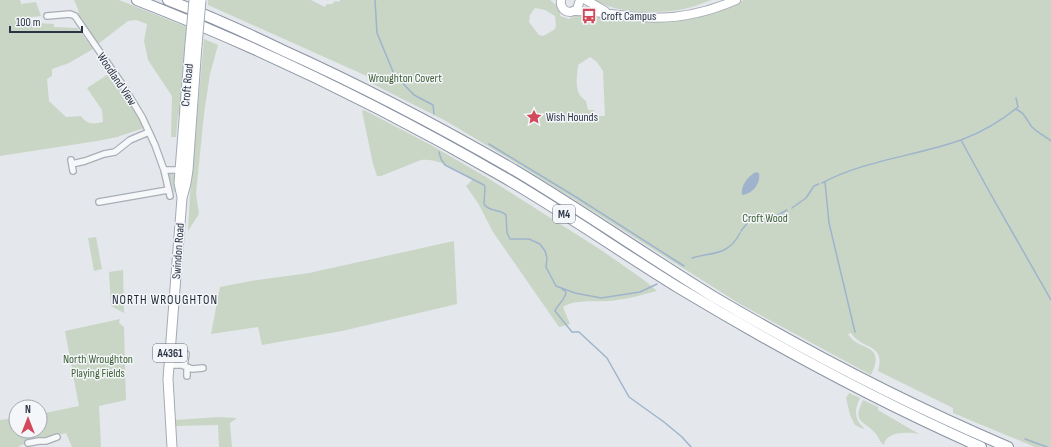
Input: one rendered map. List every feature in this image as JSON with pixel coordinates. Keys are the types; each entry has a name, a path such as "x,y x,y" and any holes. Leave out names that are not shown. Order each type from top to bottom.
{"highway":[{"name":"M4","path":"137,0 264,52 399,119 520,186 671,283 745,327 882,401 981,447"},
{"name":"M4","path":"168,0 340,76 407,111 516,171 682,277 789,340 886,391 1008,447"}],"main road":[{"name":"Croft Road","path":"194,0 194,45"},
{"name":"Croft Road","path":"184,170 194,45 201,0"},
{"path":"553,0 561,3 564,10 567,12 607,13 643,18 673,17 701,12 736,0"},
{"path":"575,11 579,6 580,0"},
{"path":"586,0 607,13"},
{"name":"Swindon Road","path":"172,447 169,365 182,198 179,183 184,170"}],"street":[{"name":"Woodland View","path":"47,16 70,14 76,18 122,84 139,112 149,132 164,170 169,193 99,202"},
{"path":"73,171 71,162 85,161 104,154 115,152 130,140 149,132"},
{"path":"164,170 184,170"},
{"path":"186,354 185,367 187,376"},
{"path":"169,365 203,368"},
{"path":"28,443 37,441 45,444 57,437"}],"green space":[{"path":"0,0 20,0 21,4 36,2 41,16 22,18 22,22 54,24 54,27 77,28 93,49 69,63 52,69 52,76 47,79 49,101 66,117 81,116 83,119 91,123 103,122 102,110 87,88 110,73 132,105 144,128 117,137 97,141 0,156"},
{"path":"74,0 119,0 187,27 180,110 178,115 176,137 171,137 172,96 148,60 144,41 147,24 136,20 128,21 98,44 79,17 78,9"},
{"path":"208,0 311,0 325,7 327,4 332,4 335,1 339,2 340,0 550,0 560,8 560,16 569,19 579,14 632,21 686,19 744,0 1051,0 1051,447 1035,447 953,413 953,408 878,371 880,362 876,351 861,342 851,333 848,334 853,340 873,352 876,357 871,375 740,304 518,164 446,121 369,82 369,77 208,5","holes":["535,8 545,10 555,16 556,26 554,30 543,36 539,35 529,22 530,15","590,57 597,62 603,71 605,116 594,116 594,110 588,110 586,101 577,90 578,65"]},
{"path":"595,0 711,0 674,11 638,12 604,5"},
{"path":"204,39 218,45 210,74 204,114 196,194 199,214 188,231 190,195"},
{"path":"364,110 429,144 486,177 601,250 657,291 621,300 568,304 563,307 570,324 559,327 493,232 478,203 466,186 472,180 448,166 428,160 421,160 381,176 377,176 362,111"},
{"path":"171,172 177,178 176,192 174,192 168,174"},
{"path":"96,237 102,269 94,271 88,238"},
{"path":"454,241 457,304 342,331 262,345 258,327 211,334 220,287 309,273"},
{"path":"123,270 124,313 111,306 109,272"},
{"name":"North Wroughton Playing Fields","path":"120,319 119,323 124,327 126,400 99,406 101,447 72,447 66,433 58,435 57,433 48,437 48,412 79,406 65,331"},
{"path":"849,393 860,398 856,414 858,421 864,428 863,429 855,425 850,415 846,398"},
{"path":"863,400 878,407 878,410 919,434 904,433 893,435 886,440 884,445 881,443 878,436 860,420 859,413"},
{"path":"219,417 237,418 230,423 232,447 219,447 218,425 174,426 174,420"},
{"path":"8,419 8,439 30,439 27,440 27,443 19,447 0,447 0,420"}],"water":[{"path":"756,172 759,173 759,181 757,185 749,193 742,195 742,188 745,182"}],"waterway":[{"path":"375,0 377,33 394,74 414,95 433,105 434,114"},
{"path":"961,140 984,130 1012,112 1018,107 1016,98"},
{"path":"1015,109 1023,114 1034,129 1051,141"},
{"path":"822,183 838,175 856,169 961,140 1051,300"},
{"path":"489,144 576,197 684,266"},
{"path":"439,152 445,165 484,185 484,204 489,209 504,213 506,215 507,233 510,239 529,239 540,244 545,251 547,258 546,267 556,286 575,293 601,298 640,292 657,284"},
{"path":"825,182 829,223 855,332"},
{"path":"792,208 806,198 814,186 819,184"},
{"path":"741,231 749,221 753,220 765,222 787,210"},
{"path":"692,258 713,254 725,249 730,246 740,233"},
{"path":"559,287 566,292 564,298 555,311 572,332 579,332 607,358 629,397 664,422 682,437 691,447"},
{"path":"1025,439 1047,447"}],"place":[{"name":"Croft Campus","path":"589,16"},
{"name":"Wish Hounds","path":"534,117"}],"district":[{"name":"NORTH WROUGHTON","path":"165,299"}],"park label":[{"name":"Wroughton Covert","path":"405,78"},
{"name":"Croft Wood","path":"765,218"}]}
